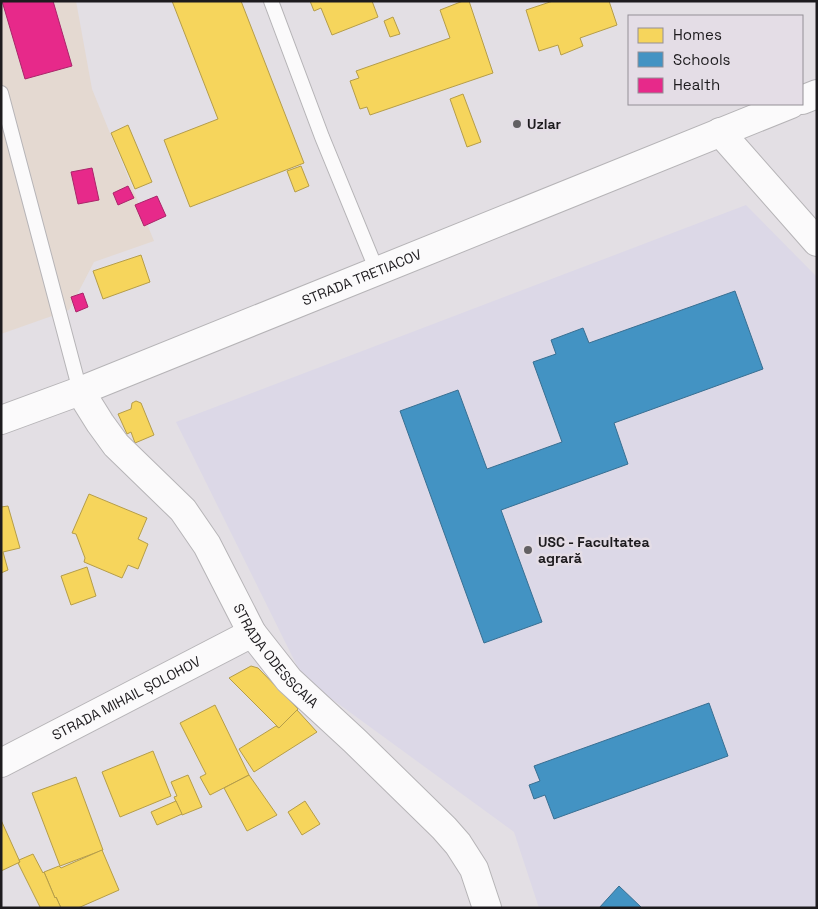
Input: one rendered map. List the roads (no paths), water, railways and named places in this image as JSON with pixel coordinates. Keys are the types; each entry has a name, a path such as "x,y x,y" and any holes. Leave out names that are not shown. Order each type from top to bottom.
{"street":[{"path":"803,100 817,94"},
{"name":"STRADA TRETIACOV","path":"1,420 80,391 788,105"},
{"path":"720,132 817,242"},
{"name":"STRADA ODESSCAIA","path":"80,391 116,445 183,510 207,545 252,633 289,680 355,741 458,844 474,869 487,908"},
{"name":"STRADA MIHAIL ȘOLOHOV","path":"1,763 252,633"}],"lane":[{"path":"271,1 322,136 377,271"},
{"path":"1,92 80,391"}],"place":[{"name":"Uzlar","path":"517,124"},
{"name":"USC - Facultatea agrară","path":"528,550"}]}
